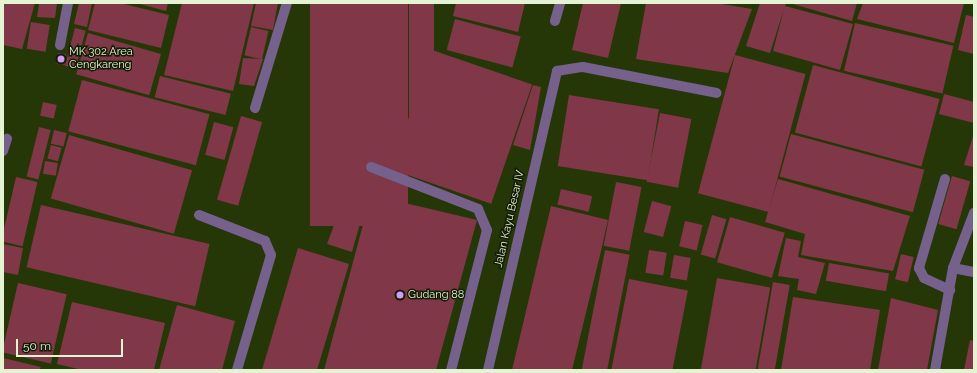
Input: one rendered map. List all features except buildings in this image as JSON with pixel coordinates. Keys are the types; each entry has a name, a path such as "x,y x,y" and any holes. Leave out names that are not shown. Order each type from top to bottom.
{"street":[{"path":"60,45 68,3"},
{"path":"255,108 287,3"},
{"path":"555,21 560,3"},
{"name":"Jalan Kayu Besar IV","path":"488,370 555,73 583,67 717,93"},
{"path":"3,152 6,139"},
{"path":"371,167 478,209 487,230 451,370"},
{"path":"945,179 919,268 924,278 950,290"},
{"path":"935,370 953,268 974,212"},
{"path":"199,215 265,240 272,255 237,370"},
{"path":"953,268 974,272"}],"place":[{"name":"MK 302 Area Cengkareng","path":"61,59"},
{"name":"Gudang 88","path":"400,295"}]}
